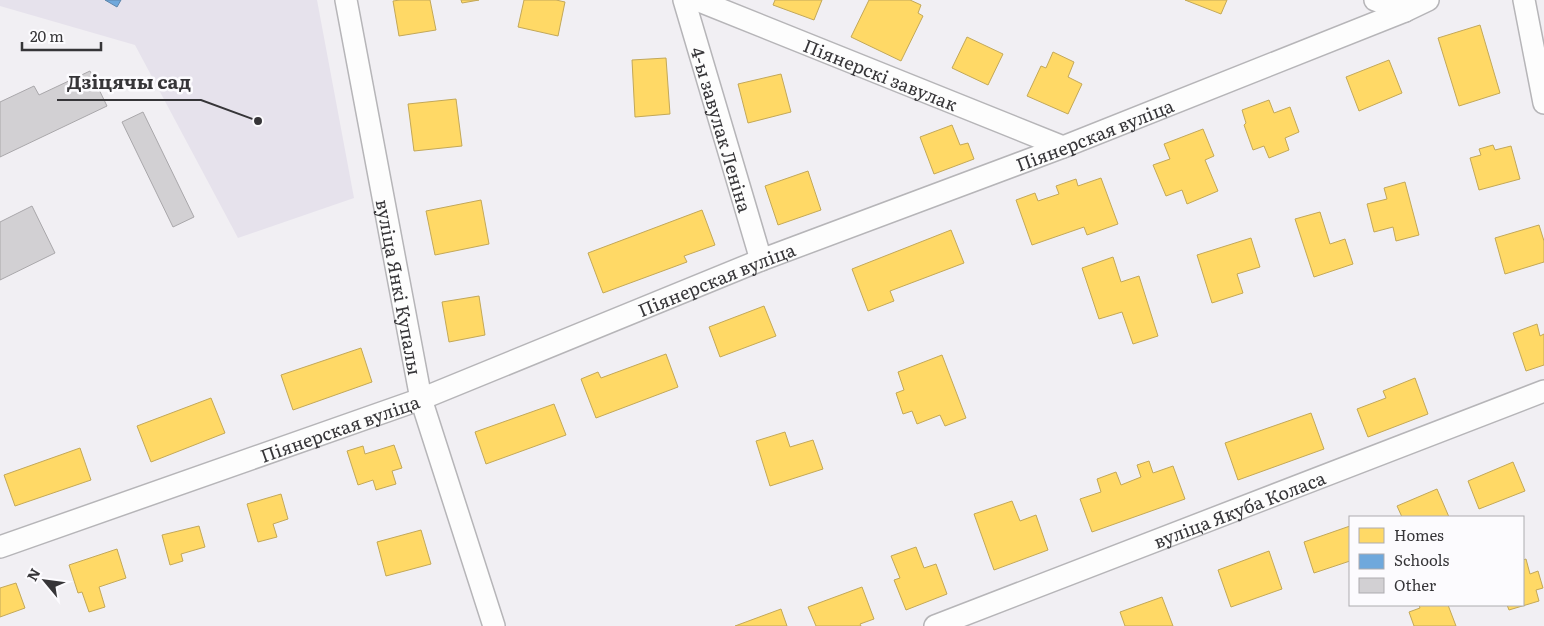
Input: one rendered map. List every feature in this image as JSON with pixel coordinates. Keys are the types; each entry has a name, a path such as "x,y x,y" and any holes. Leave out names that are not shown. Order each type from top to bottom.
{"street":[{"name":"вуліца Янкі Купалы","path":"346,0 421,399 494,626"},
{"name":"4-ы завулак Леніна","path":"684,0 761,260"},
{"name":"Піянерскі завулак","path":"697,0 1063,147"},
{"path":"1375,0 1405,11"},
{"name":"Піянерская вуліца","path":"0,547 421,399 761,260 1063,147 1405,11 1428,0"},
{"path":"1524,0 1544,103"},
{"name":"вуліца Якуба Коласа","path":"935,626 1544,391"}],"shaded area":[{"path":"0,0 317,0 354,198 238,238 135,45 0,6"}],"building: Homes":[{"path":"430,0 436,30 399,36 393,1"},
{"path":"461,0 479,0 462,3"},
{"path":"524,0 556,0 565,2 558,36 518,27"},
{"path":"775,0 822,0 814,20 773,5"},
{"path":"869,0 910,0 921,5 918,13 923,16 901,61 851,37"},
{"path":"1185,0 1227,0 1221,14"},
{"path":"1480,25 1500,93 1459,106 1438,38"},
{"path":"967,37 1003,54 988,85 952,68"},
{"path":"1053,52 1074,62 1068,77 1082,84 1068,114 1027,96 1041,66 1046,68"},
{"path":"666,58 670,114 635,117 632,60"},
{"path":"1389,60 1402,93 1359,111 1346,77"},
{"path":"781,74 791,112 748,123 738,84"},
{"path":"456,99 462,146 414,151 408,104"},
{"path":"1269,100 1274,113 1290,107 1299,132 1285,138 1289,150 1269,158 1264,146 1253,150 1244,125 1246,123 1242,110"},
{"path":"952,125 960,145 968,143 974,159 934,174 920,137"},
{"path":"1203,129 1214,156 1205,160 1218,191 1187,204 1182,190 1166,196 1153,165 1170,159 1164,144"},
{"path":"1493,145 1495,150 1511,146 1520,179 1479,190 1470,158 1481,155 1479,149"},
{"path":"808,171 821,210 778,225 765,186"},
{"path":"1101,178 1118,224 1087,235 1084,227 1032,245 1016,200 1035,193 1038,201 1059,194 1056,186 1076,179 1078,186"},
{"path":"1405,182 1419,235 1396,241 1393,227 1374,232 1367,204 1387,199 1384,188"},
{"path":"481,200 489,244 435,255 426,211"},
{"path":"702,210 715,245 684,256 687,262 603,293 588,253"},
{"path":"1320,212 1330,244 1345,239 1353,264 1314,277 1295,219"},
{"path":"1539,225 1544,241 1544,262 1505,274 1495,238"},
{"path":"951,230 964,263 890,291 894,301 868,311 852,269"},
{"path":"1251,238 1260,267 1237,274 1243,293 1212,303 1197,255"},
{"path":"1113,257 1121,282 1139,276 1158,336 1133,344 1122,312 1099,319 1082,268"},
{"path":"479,296 485,335 449,342 442,302"},
{"path":"764,306 776,336 720,357 709,327"},
{"path":"1537,324 1540,336 1544,334 1544,365 1526,371 1513,333"},
{"path":"361,348 372,382 293,410 281,375"},
{"path":"666,354 678,387 596,418 581,379 598,372 601,378"},
{"path":"942,355 966,418 945,426 940,415 917,424 912,411 903,414 896,393 904,390 898,372"},
{"path":"1415,378 1428,414 1368,437 1357,409 1386,398 1383,391"},
{"path":"211,398 225,433 151,462 137,426"},
{"path":"554,404 566,435 486,464 475,432"},
{"path":"1311,413 1324,449 1238,480 1225,443"},
{"path":"785,432 790,447 813,440 823,469 770,486 756,441"},
{"path":"394,445 402,468 392,471 396,484 376,490 373,480 358,485 347,451 363,446 365,454"},
{"path":"80,448 91,480 15,506 4,475"},
{"path":"1149,461 1153,473 1173,466 1185,499 1092,532 1080,499 1101,492 1097,479 1116,472 1121,485 1141,477 1137,465"},
{"path":"1513,462 1525,491 1479,509 1468,481"},
{"path":"1437,489 1449,516 1402,516 1397,506"},
{"path":"281,494 288,519 273,524 277,537 258,542 247,504"},
{"path":"1012,501 1020,521 1036,515 1048,550 994,570 974,514"},
{"path":"199,526 205,547 181,554 183,561 170,565 162,535"},
{"path":"1349,526 1349,561 1314,573 1304,542"},
{"path":"421,530 431,564 386,576 377,542"},
{"path":"916,547 924,568 936,564 947,594 906,610 894,580 900,578 891,556"},
{"path":"117,549 126,578 99,587 105,607 89,612 82,592 78,593 69,565"},
{"path":"1269,551 1282,589 1231,607 1218,570"},
{"path":"1526,559 1530,574 1538,571 1543,588 1536,590 1539,601 1524,606 1524,560"},
{"path":"16,583 25,608 0,617 0,588"},
{"path":"862,587 874,619 860,624 861,626 816,626 808,607"},
{"path":"1162,597 1173,626 1125,626 1120,612"},
{"path":"1419,606 1448,606 1456,626 1414,626 1409,612 1420,608"},
{"path":"1507,606 1522,606 1509,610"},
{"path":"781,609 787,626 735,626"}],"building: Schools":[{"path":"105,0 121,0 117,7"}],"building: Other":[{"path":"90,71 107,106 0,157 0,102 34,86 39,95"},
{"path":"143,112 194,217 173,227 122,122"},
{"path":"32,206 55,253 0,280 0,222"}],"place":[{"name":"Дзіцячы сад","path":"258,121"}]}
